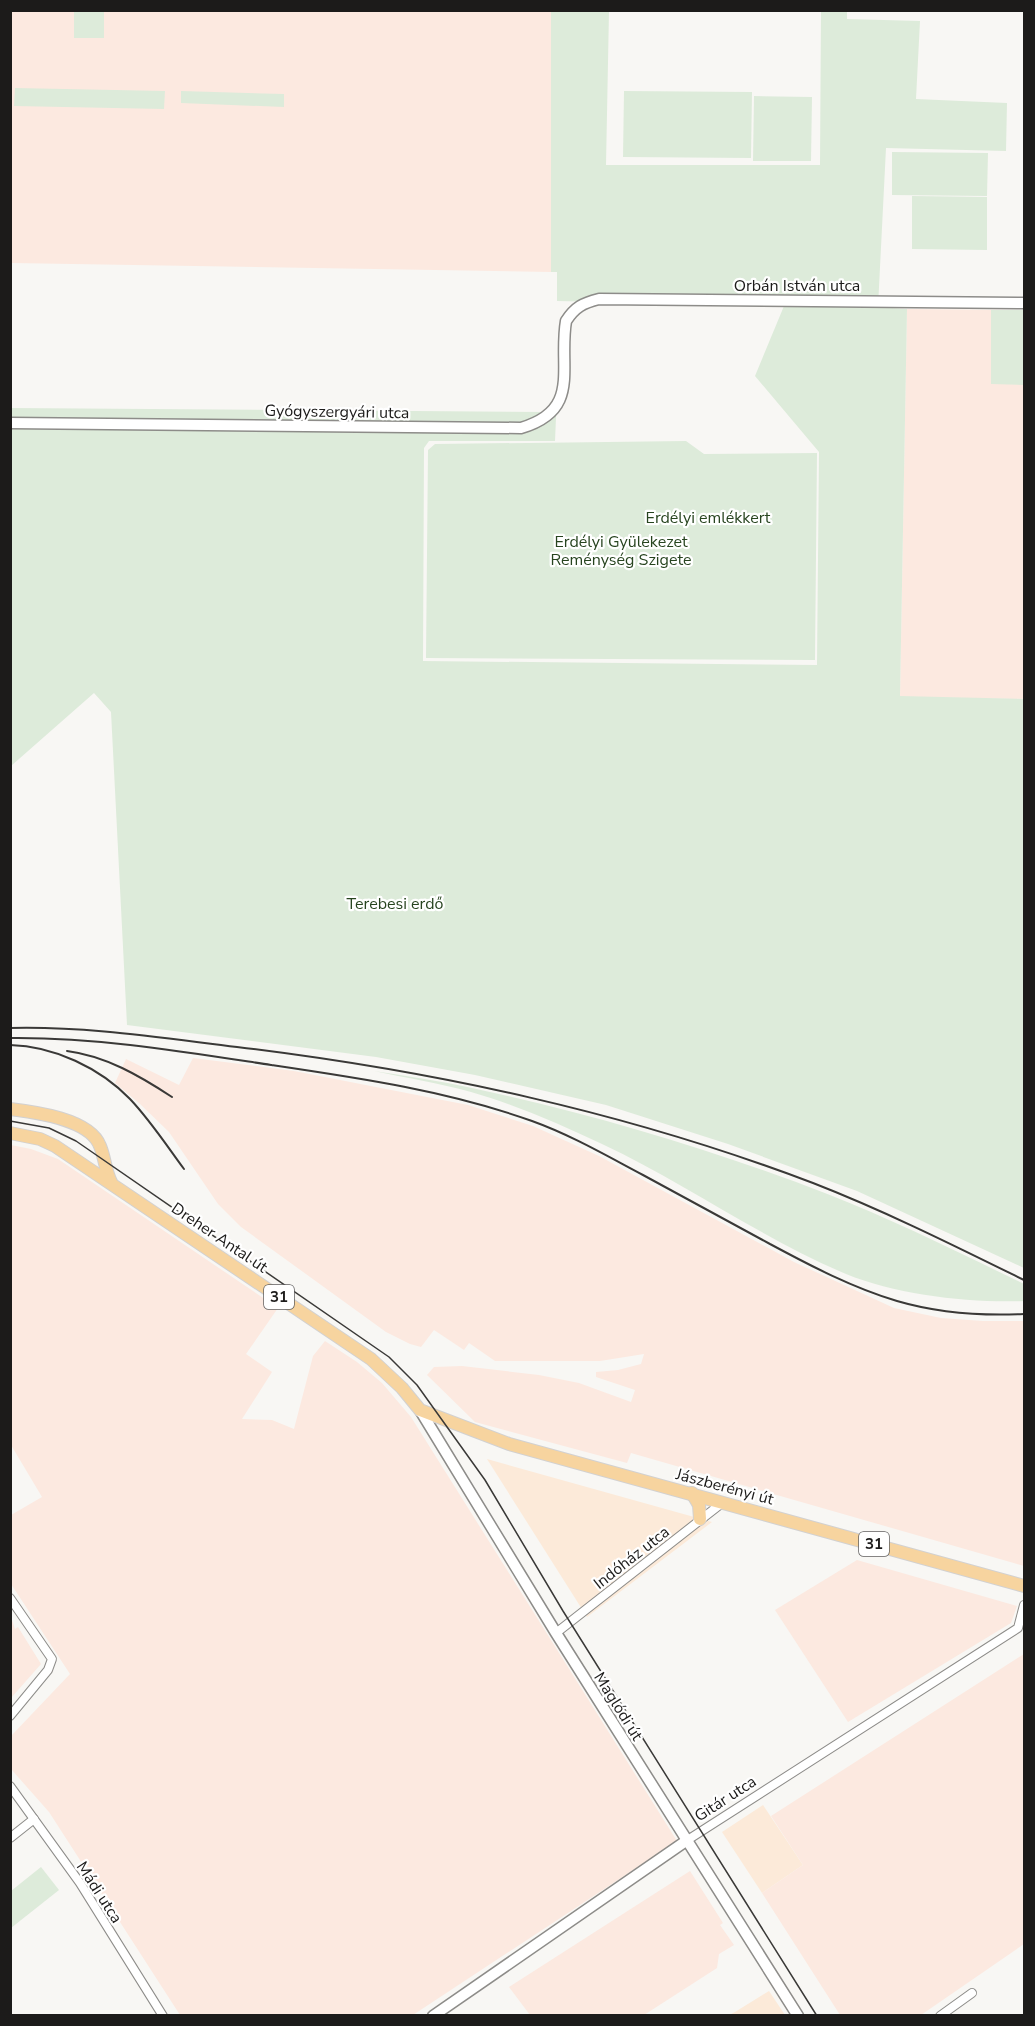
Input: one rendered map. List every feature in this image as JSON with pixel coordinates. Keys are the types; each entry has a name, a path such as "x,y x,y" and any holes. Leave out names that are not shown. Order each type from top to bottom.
{"main road":[{"path":"10,1109 45,1114 91,1134 100,1146 105,1171 112,1183"},
{"name":"Dreher Antal út","path":"10,1133 40,1139 112,1183 371,1359 402,1388 420,1410"},
{"path":"71,1156 83,1160 89,1159 95,1156 100,1146"},
{"name":"Jászberényi út","path":"420,1410 509,1444 1024,1586"},
{"path":"692,1493 699,1505 700,1519"}],"street":[{"name":"Orbán István utca","path":"572,311 583,303 599,300 1024,303"},
{"name":"Gyógyszergyári utca","path":"10,423 521,428 537,423 550,415 559,402 564,379 564,332 566,321 572,311"},
{"name":"Maglódi út","path":"420,1410 556,1634 798,2016"},
{"name":"Indóház utca","path":"556,1634 723,1502"},
{"path":"10,1598 52,1659 48,1670 10,1716"},
{"name":"Gitár utca","path":"433,2016 686,1841 1018,1628 1024,1605"},
{"name":"Mádi utca","path":"10,1786 80,1883 163,2016"},
{"path":"10,1838 34,1819"},
{"path":"940,2016 972,1993"}],"shaded area":[{"path":"11,11 551,11 551,272 11,263"},
{"path":"907,309 1024,310 1024,699 900,697"},
{"path":"193,1058 294,1071 468,1105 533,1126 599,1156 794,1262 894,1308 941,1318 1024,1321 1024,1566 631,1453 627,1463 475,1422 427,1375 434,1367 462,1366 539,1375 579,1383 631,1402 635,1390 596,1377 596,1372 618,1370 641,1364 644,1354 600,1361 495,1361 469,1343 464,1350 434,1330 421,1347 386,1332 241,1227 218,1204 169,1132 115,1083 126,1059 179,1085"},
{"path":"11,1145 31,1149 58,1159 278,1308 246,1354 272,1372 242,1419 272,1420 294,1429 313,1356 325,1341 357,1362 382,1383 411,1417 677,1841 413,2015 180,2015 49,1812 11,1769 11,1736 70,1674 11,1584 11,1515 42,1497 11,1445"},
{"path":"487,1459 712,1522 587,1617"},
{"path":"857,1560 1017,1606 1011,1623 848,1722 775,1610"},
{"path":"11,1617 15,1629 18,1627 41,1664 11,1698"},
{"path":"1024,1654 1024,1944 921,2015 840,2015 762,1893 803,1865 771,1816"},
{"path":"763,1805 803,1865 762,1893 722,1832"},
{"path":"690,1871 723,1923 720,1925 734,1945 719,1954 717,1968 644,2015 530,2015 509,1987"},
{"path":"769,1991 785,2015 729,2015 735,2012"}],"green space":[{"path":"74,11 104,11 104,38 74,38"},
{"name":"Terebesi erdő","path":"551,11 609,11 606,165 820,165 821,11 847,11 847,19 920,21 916,99 1007,103 1006,151 886,148 878,307 907,309 900,696 1024,699 1024,1268 857,1191 728,1144 606,1105 475,1075 376,1057 127,1025 111,712 94,693 11,766 11,408 544,412 557,394 555,441 429,441 424,448 423,661 817,665 819,452 755,376 784,306 557,301 557,272 551,272"},
{"path":"15,88 165,91 164,109 14,106"},
{"path":"181,91 284,94 284,107 181,103"},
{"path":"624,91 752,92 751,158 623,157"},
{"path":"754,96 812,97 811,161 753,161"},
{"path":"892,152 988,153 987,196 892,195"},
{"path":"912,196 987,197 987,250 912,249"},
{"path":"991,310 1024,310 1024,385 991,384"},
{"name":"Erdélyi Gyülekezet Reménység Szigete","path":"686,441 704,454 817,453 815,660 426,658 428,450 435,444"},
{"path":"374,1071 460,1085 563,1109 653,1134 742,1163 830,1195 879,1216 1024,1284 1024,1301 980,1301 933,1296 888,1287 846,1274 784,1244 633,1159 554,1122 471,1092"},
{"path":"41,1867 59,1890 11,1928 11,1891"}],"tram line":[{"path":"10,1121 49,1128 76,1141 389,1357 417,1385 485,1480 563,1611 817,2016"}],"railway":[{"path":"10,1028 124,1033 237,1047 384,1068 529,1097 672,1135 813,1183 893,1217 1024,1280"},
{"path":"10,1038 76,1040 174,1050 370,1081 468,1101 532,1121 575,1139 801,1260 864,1290 897,1301 944,1311 1024,1314"},
{"path":"10,1045 27,1046 59,1054 105,1078 137,1107 184,1169"},
{"path":"67,1051 109,1062 172,1097"}],"park label":[{"name":"Erdélyi emlékkert","path":"708,517"}]}
